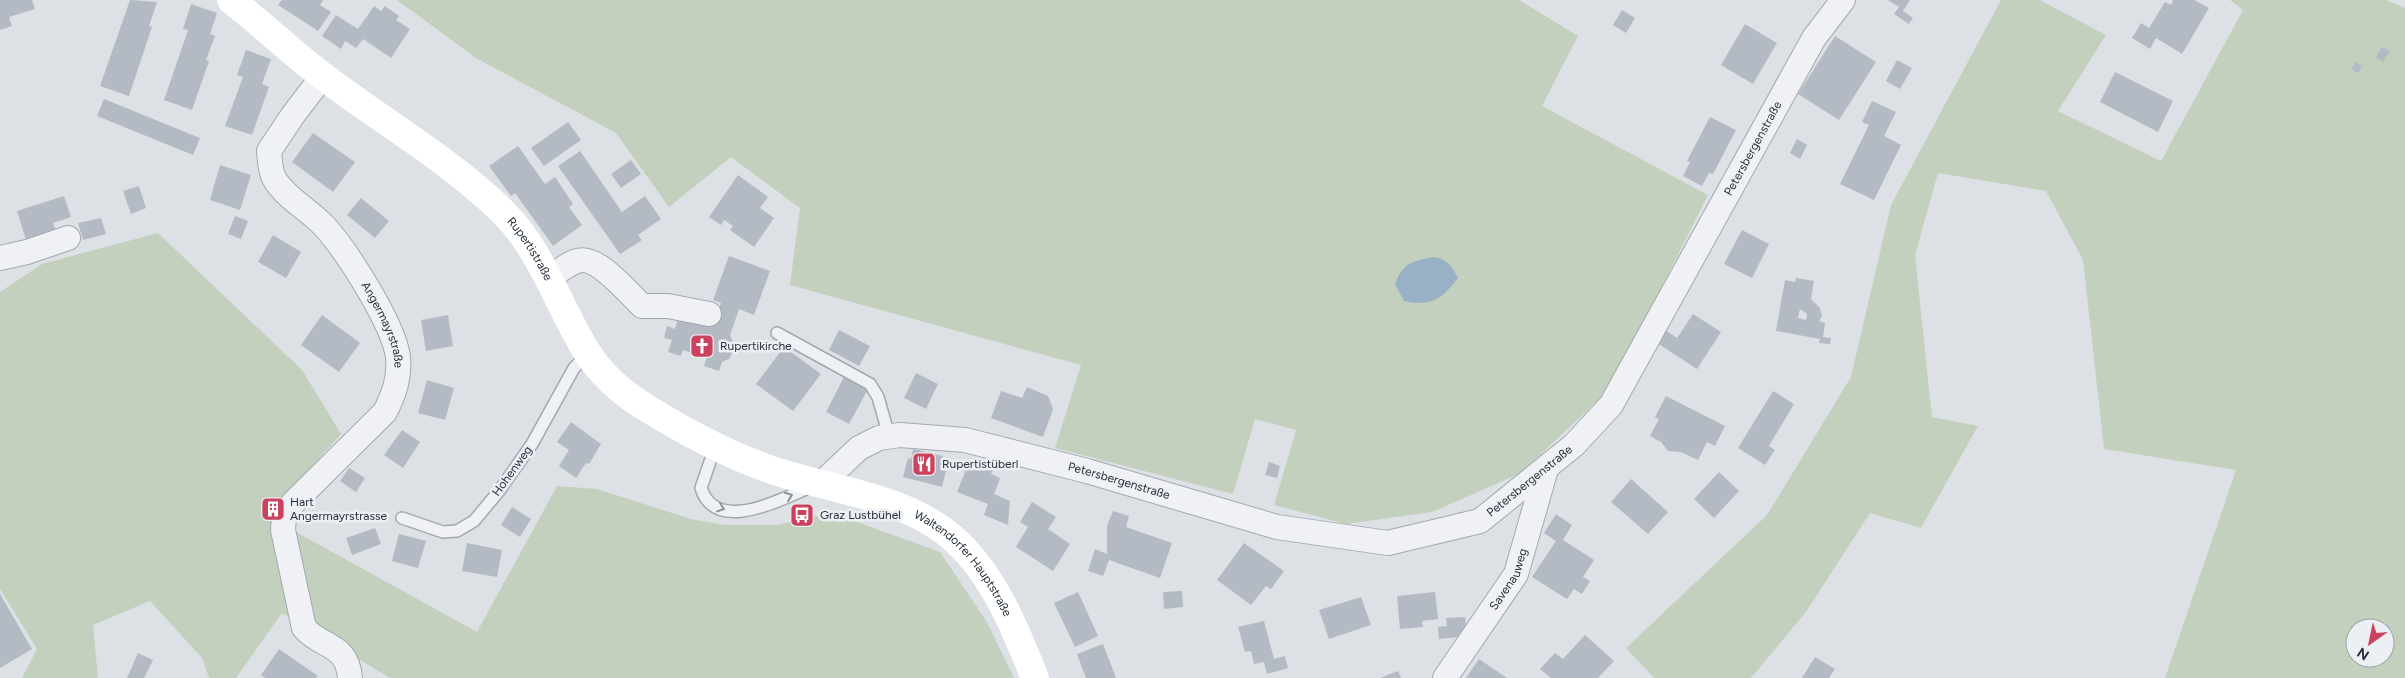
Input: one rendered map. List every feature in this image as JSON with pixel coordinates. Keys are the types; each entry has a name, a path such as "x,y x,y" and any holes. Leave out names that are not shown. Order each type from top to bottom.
{"main road":[{"name":"Rupertistraße","path":"244,4 323,76 460,175 504,213 525,237 550,278 588,354 614,383 638,402 715,447 772,470 822,483"},
{"name":"Waltendorfer Hauptstraße","path":"822,483 895,506 938,526 956,541 970,555 993,588 1035,678"}],"street":[{"name":"Petersbergenstraße","path":"822,483 859,448 879,438 889,436 965,440 1088,471 1277,527 1388,543 1480,521 1574,445 1611,405 1814,38 1843,0"},
{"name":"Angermayrstraße","path":"323,76 293,115 269,151 274,178 326,227 354,264 392,335 398,356 398,378 394,395 384,412 293,503 284,517 283,530 304,628 309,634 339,650 350,668 350,678"},
{"path":"0,258 27,252 68,238"},
{"path":"550,278 568,265 584,260 600,265 642,306 668,306 709,314"},
{"name":"Savenauweg","path":"1445,678 1516,574 1546,469"}],"lane":[{"path":"777,333 870,384 878,397 889,436"},
{"name":"Hohenweg","path":"402,518 443,532 457,531 474,521 499,492 532,444 574,368 588,354"},
{"path":"715,447 701,482 702,493 712,504 720,509 746,512 822,483"}],"green space":[{"path":"397,0 1519,0 1578,36 1542,106 1708,195 1611,388 1521,473 1432,512 1346,524 1274,505 1296,430 1255,419 1233,494 1055,448 1081,365 790,285 800,208 731,157 669,207 616,133 476,58"},
{"path":"2001,0 2040,0 2106,35 2058,111 2161,161 2243,10 2230,0 2386,0 2405,8 2405,678 2165,678 2236,470 2104,449 2083,260 2046,191 1938,173 1915,255 1932,417 1978,426 1921,528 1870,513 1806,612 1751,678 1654,678 1626,648 1767,515 1851,377 1891,205"},
{"path":"158,233 302,370 341,434 267,516 477,632 557,486 597,489 691,519 724,525 777,525 832,513 940,552 987,622 1014,678 390,678 282,613 236,678 209,678 202,658 150,601 93,625 98,678 22,678 37,649 0,589 0,292 42,264"}],"water":[{"path":"1433,257 1448,263 1458,278 1447,291 1435,300 1422,303 1404,301 1395,284 1401,272 1409,264"}],"building":[{"path":"0,0 32,0 35,9 9,17 12,26 0,30"},
{"path":"130,0 157,2 149,26 152,27 129,96 100,86"},
{"path":"282,0 323,0 320,5 331,12 318,31 278,5"},
{"path":"1888,0 1910,0 1903,11 1913,18 1909,24 1894,14 1899,7"},
{"path":"2173,0 2194,0 2209,8 2182,54 2156,38 2150,49 2132,38 2141,23 2149,28 2165,2 2171,5"},
{"path":"191,4 217,13 210,34 215,36 206,60 209,61 192,110 164,100 188,30 183,29"},
{"path":"374,6 381,11 385,6 399,16 396,20 410,29 391,58 363,39 356,48 345,41 341,49 322,36 336,15 358,29"},
{"path":"1622,10 1635,18 1626,33 1613,25"},
{"path":"1745,24 1777,43 1753,84 1721,65"},
{"path":"1835,36 1876,62 1839,120 1798,94"},
{"path":"2382,47 2390,51 2383,62 2376,57"},
{"path":"246,50 271,59 262,84 269,87 252,135 225,126 243,77 237,75"},
{"path":"1897,60 1912,68 1900,89 1886,81"},
{"path":"2356,62 2362,66 2358,73 2351,69"},
{"path":"2115,72 2173,101 2158,132 2100,102"},
{"path":"104,99 200,138 193,155 97,116"},
{"path":"1872,101 1896,112 1884,136 1901,145 1874,200 1840,184 1869,125 1862,122"},
{"path":"1710,117 1736,130 1713,174 1709,173 1702,186 1683,176 1690,162 1687,161"},
{"path":"568,122 581,140 544,166 531,148"},
{"path":"313,133 355,162 333,192 292,162"},
{"path":"1797,139 1807,145 1800,159 1790,153"},
{"path":"518,146 545,184 555,177 573,204 569,207 582,225 553,246 515,193 511,196 489,166"},
{"path":"580,151 622,212 645,196 661,219 638,235 642,240 620,254 558,166"},
{"path":"631,160 641,174 621,188 611,174"},
{"path":"220,165 251,175 240,210 210,200"},
{"path":"738,175 768,197 760,208 774,218 754,247 730,230 733,226 724,220 721,225 709,217"},
{"path":"139,186 146,208 131,214 123,191"},
{"path":"64,196 71,217 53,223 57,234 27,243 17,211"},
{"path":"361,198 389,221 375,238 347,215"},
{"path":"235,216 248,221 241,239 228,234"},
{"path":"101,218 106,234 83,240 78,223"},
{"path":"1742,230 1769,244 1752,278 1724,264"},
{"path":"273,235 301,252 286,278 258,262"},
{"path":"729,256 770,271 754,315 739,309 730,335 733,342 733,351 729,359 722,362 719,371 704,366 707,357 683,350 681,356 668,352 672,340 664,338 667,326 675,329 678,319 689,323 691,316 713,323 721,303 713,300"},
{"path":"1796,278 1814,281 1811,299 1820,308 1822,316 1819,321 1825,323 1823,337 1831,338 1830,344 1819,343 1820,339 1776,331 1785,280 1795,282","holes":["1800,309 1807,314 1806,320 1798,318"]},
{"path":"1693,314 1721,332 1697,369 1657,343 1665,330 1677,338"},
{"path":"322,315 360,343 339,372 301,345"},
{"path":"448,315 453,346 426,351 421,320"},
{"path":"839,330 870,346 859,366 829,350"},
{"path":"784,347 821,374 793,411 756,384"},
{"path":"916,373 938,384 926,409 904,398"},
{"path":"844,377 868,389 849,424 826,412"},
{"path":"427,380 454,388 445,420 418,413"},
{"path":"1027,387 1048,396 1053,409 1043,437 991,418 1001,391 1022,398"},
{"path":"1773,391 1794,404 1769,446 1775,450 1765,465 1738,448"},
{"path":"1666,396 1725,426 1715,446 1707,442 1698,460 1681,452 1668,451 1661,442 1650,436 1659,419 1655,417"},
{"path":"571,422 601,444 589,464 586,463 576,478 559,466 569,450 557,442"},
{"path":"402,430 420,442 403,468 384,455"},
{"name":"Rupertistüberl","path":"913,449 943,456 940,470 946,471 942,487 903,477 908,458 911,459"},
{"path":"969,462 978,466 980,462 994,468 991,474 1000,478 994,494 1010,501 1008,525 984,515 988,504 957,492"},
{"path":"1269,462 1280,466 1277,478 1265,475"},
{"path":"349,468 365,478 356,492 340,481"},
{"path":"1719,472 1739,491 1714,518 1694,499"},
{"path":"1631,479 1668,512 1648,534 1611,502"},
{"name":"Hart Angermayrstrasse","path":"270,500 282,507 275,517 264,511"},
{"path":"1032,502 1056,517 1048,529 1070,544 1053,571 1016,547 1028,527 1020,522"},
{"path":"512,507 531,519 520,537 501,525"},
{"path":"1113,511 1129,516 1126,527 1172,543 1160,578 1109,560 1103,576 1088,571 1095,549 1107,554 1107,526"},
{"path":"1556,514 1572,525 1563,540 1594,560 1583,577 1590,581 1582,594 1574,589 1567,599 1532,577 1556,541 1544,533"},
{"path":"375,528 381,544 352,555 346,538"},
{"path":"399,534 426,541 418,568 392,561"},
{"path":"467,543 502,550 497,577 462,571"},
{"path":"1244,543 1284,571 1271,589 1266,586 1251,605 1217,580"},
{"path":"1182,591 1183,607 1164,609 1163,592"},
{"path":"1078,592 1098,636 1075,647 1054,603"},
{"path":"1435,592 1438,619 1422,621 1423,627 1400,629 1397,596"},
{"path":"0,594 32,649 0,668"},
{"path":"1361,597 1371,625 1329,639 1319,610"},
{"path":"1465,617 1467,636 1439,639 1438,627 1447,626 1446,618"},
{"path":"1264,621 1274,659 1285,656 1288,668 1267,674 1264,662 1254,664 1251,651 1245,652 1238,627"},
{"path":"1585,635 1614,661 1598,678 1551,678 1540,669 1555,653 1563,659"},
{"path":"1103,644 1116,678 1086,678 1077,654"},
{"path":"279,649 318,676 316,678 265,678 261,675"},
{"path":"138,653 153,660 144,678 127,678"},
{"path":"1815,657 1835,669 1829,678 1802,678"},
{"path":"1479,659 1507,678 1466,678"},
{"path":"1398,671 1401,678 1380,678"}],"place":[{"name":"Rupertikirche","path":"702,346"},
{"name":"Rupertistüberl","path":"924,464"},
{"name":"Hart Angermayrstrasse","path":"273,509"},
{"name":"Graz Lustbühel","path":"802,515"}]}
